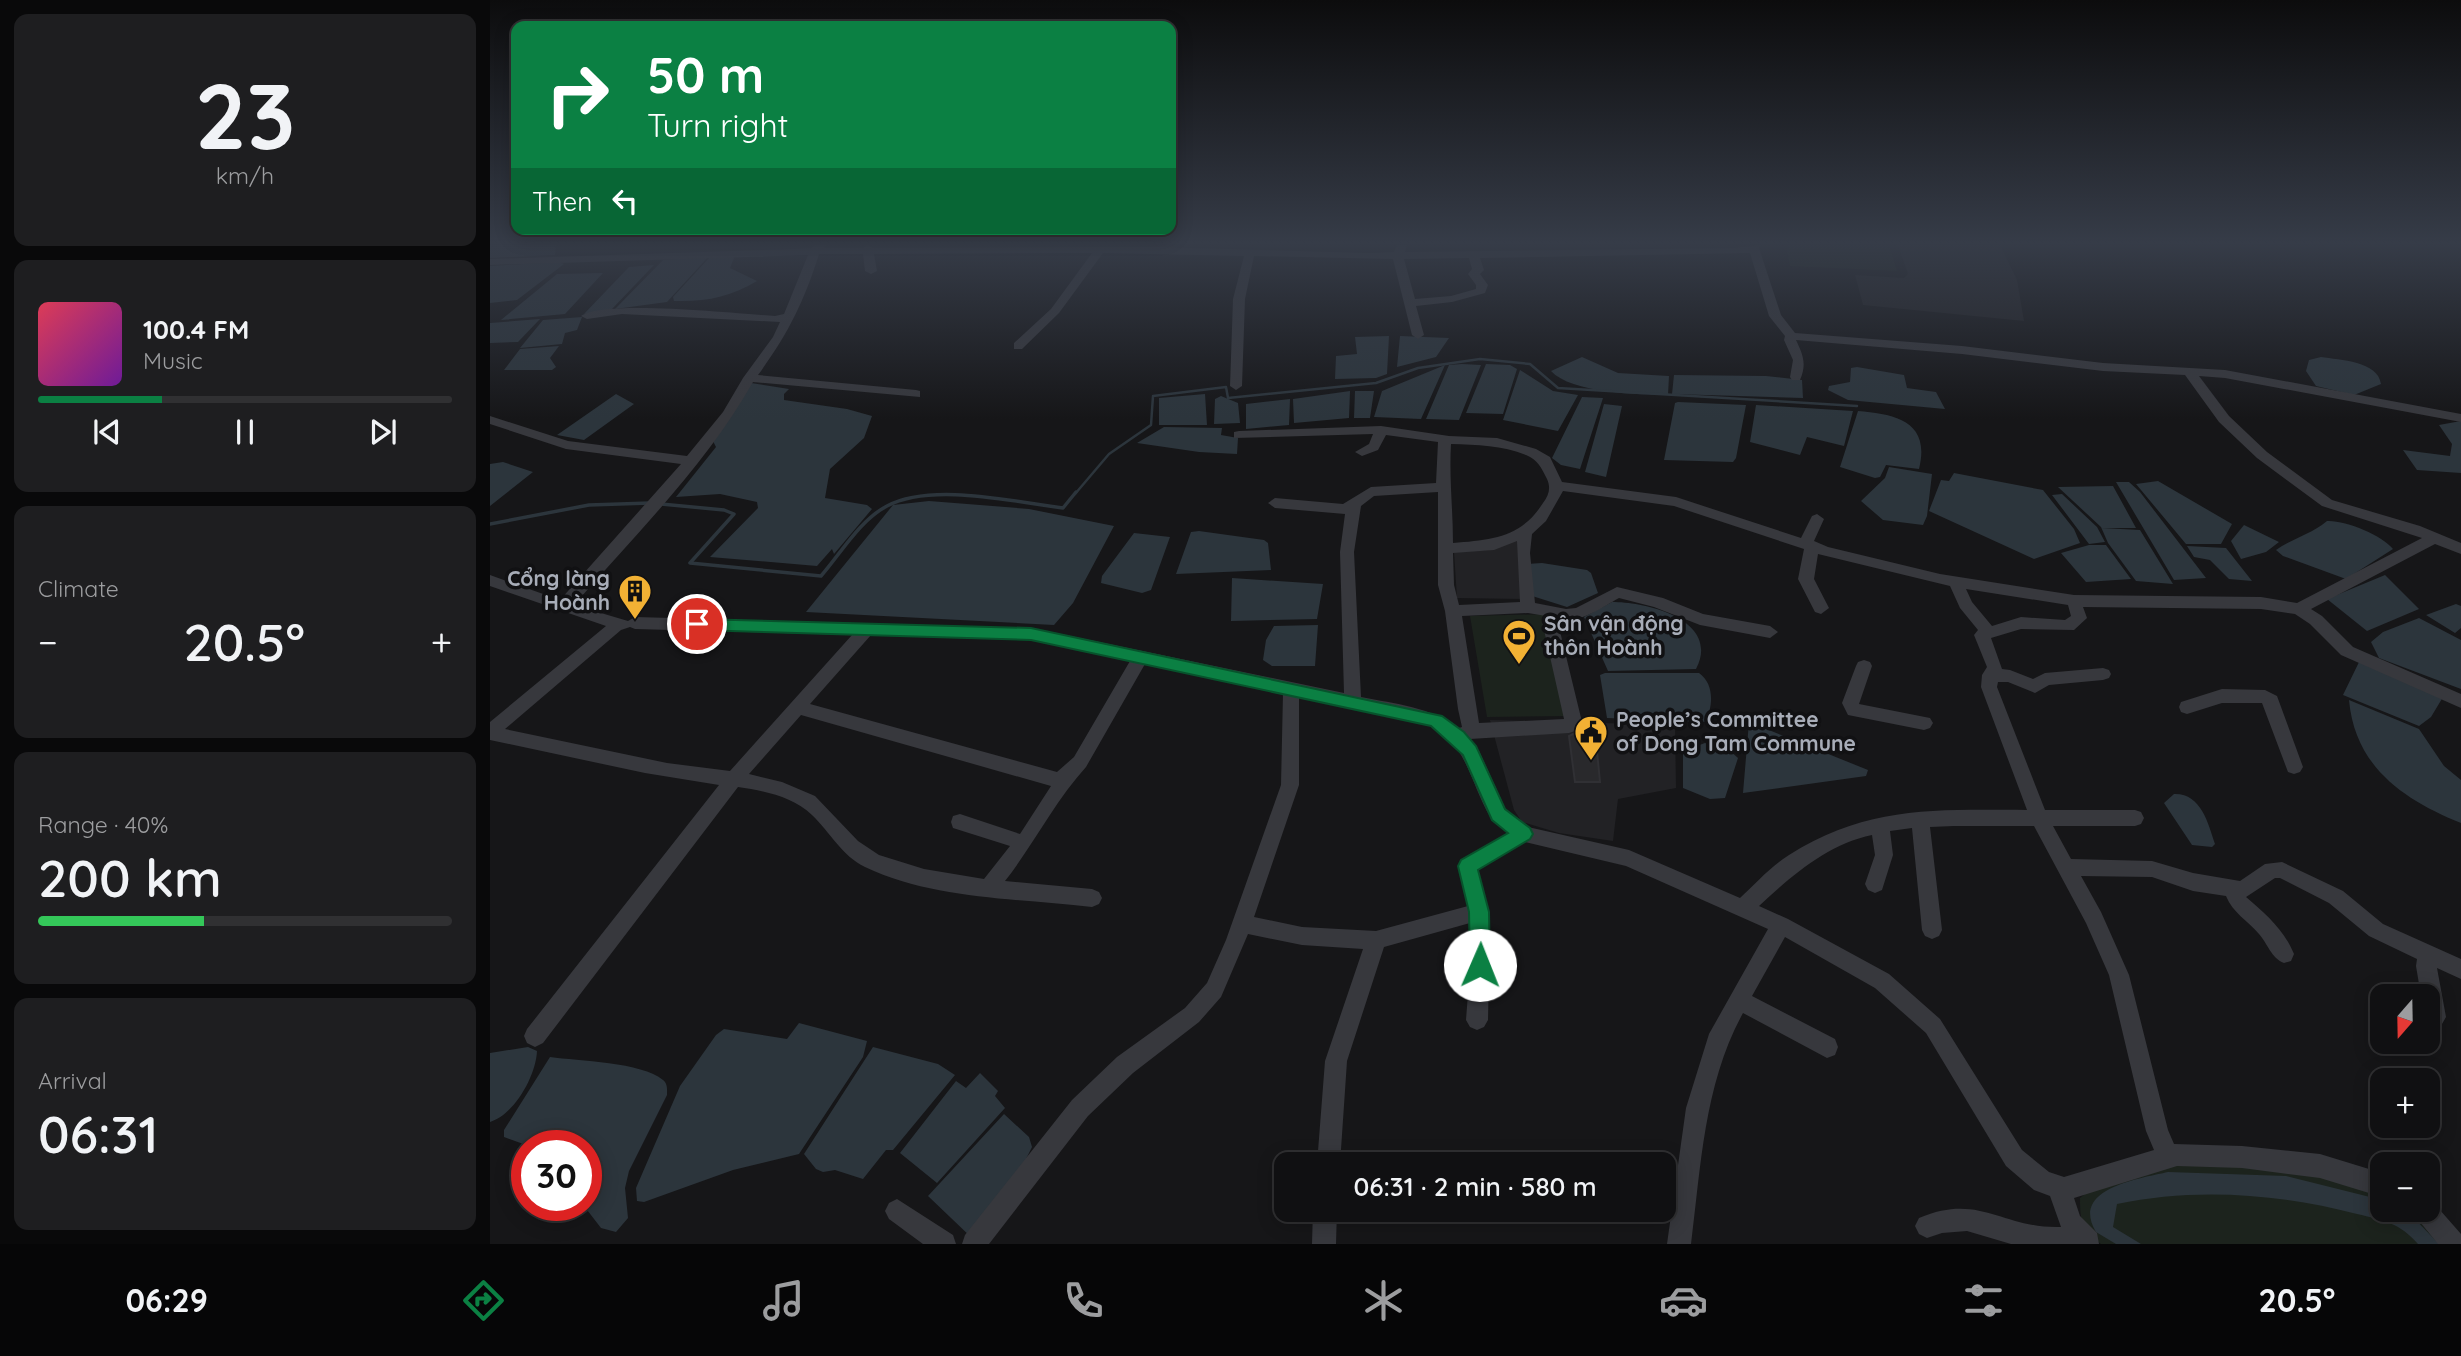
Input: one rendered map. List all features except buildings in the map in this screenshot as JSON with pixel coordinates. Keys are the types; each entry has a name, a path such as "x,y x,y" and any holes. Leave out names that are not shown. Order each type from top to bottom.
{"street":[{"path":"563,607 655,504 729,413 749,378 779,338 795,303"},
{"path":"1017,346 1061,303"},
{"path":"1236,386 1239,303"},
{"path":"1410,303 1418,335"},
{"path":"1771,303 1775,316 1791,336 1790,340 1799,360 1796,377"},
{"path":"587,316 622,311 776,320 789,316"},
{"path":"1791,336 1962,350 2104,367 2189,372 2297,386 2461,418"},
{"path":"2189,372 2224,419 2262,455 2307,490 2340,508 2415,528 2461,549"},
{"path":"749,378 916,394"},
{"path":"490,420 558,443 691,461"},
{"path":"1362,452 1373,449 1378,444 1381,430"},
{"path":"1239,435 1381,430 1445,439 1497,442 1531,452 1545,460 1557,486 1555,496 1541,518 1525,532 1494,545 1446,549"},
{"path":"1445,439 1446,585 1453,611 1465,733 1470,751 1499,815 1523,834 1629,858 1782,925 1882,981 1933,1026 2014,1158 2042,1182 2064,1189 2168,1157 2242,1157 2320,1166 2370,1181"},
{"path":"1557,486 1676,502 1808,545 1956,582 2074,601 2261,603 2299,609 2316,620 2347,651 2461,701"},
{"path":"1275,503 1346,509 1371,492 1444,487"},
{"path":"1353,701 1347,552 1354,504"},
{"path":"1816,519 1808,545 1806,579 1821,608"},
{"path":"1525,532 1523,553 1528,607"},
{"path":"2299,609 2434,538"},
{"path":"490,580 563,607 627,624 1031,634 1422,716 1465,733 1569,726 1573,722 1550,621"},
{"path":"1956,582 1965,604 1988,632"},
{"path":"1453,611 1528,607 1566,615 1579,613 1617,592 1658,602 1700,619 1770,632"},
{"path":"2074,601 2079,618 2068,626 2021,624 1988,632 1982,635 1982,639 1995,667 1990,675 1993,700 2001,712 2039,818 2067,867 2119,975 2157,1131 2168,1157"},
{"path":"490,732 627,624"},
{"path":"535,1037 732,781 800,708 867,629"},
{"path":"989,887 1024,843 1066,776 1080,762 1141,656"},
{"path":"1864,666 1850,703 1854,710 1924,723"},
{"path":"1990,675 2010,676 2035,687 2045,679 2103,674"},
{"path":"974,1244 1080,1108 1125,1065 1192,1016 1213,990 1242,923 1290,785 1291,688"},
{"path":"2188,707 2222,696 2265,697 2270,701 2294,767"},
{"path":"800,708 1057,780 1066,776"},
{"path":"490,732 798,796 822,812 850,843 871,860 969,886 1091,898"},
{"path":"1742,908 1794,862 1857,830 1878,825 1920,820 2135,818"},
{"path":"1920,820 1926,848 1925,880 1932,930"},
{"path":"960,822 1024,843"},
{"path":"1875,884 1886,860 1885,842 1878,825"},
{"path":"1477,1020 1482,940 1479,912 1468,866 1523,834"},
{"path":"2067,867 2152,869 2232,889 2250,888 2272,870 2282,870 2336,897 2376,930 2461,969"},
{"path":"2232,889 2238,902 2267,928 2284,954"},
{"path":"1242,923 1301,936 1376,940 1479,912"},
{"path":"1679,1244 1697,1108 1720,1034 1782,925"},
{"path":"1329,1152 1336,1061 1376,940"},
{"path":"2428,956 2426,966 2429,984"},
{"path":"1739,1000 1827,1047"},
{"path":"2059,1187 2071,1223 2087,1241"},
{"path":"897,1211 944,1244"},
{"path":"1927,1226 1949,1217 1970,1218 2008,1238 2087,1241"},
{"path":"1324,1244 1325,1222"},
{"path":"2436,1222 2455,1244"}],"shaded area":[{"path":"522,303 575,303 565,314 501,320"},
{"path":"594,303 618,303 612,309 584,314"},
{"path":"621,303 659,303 615,309"},
{"path":"2021,303 2024,321 1863,305"},
{"path":"582,317 577,330 565,333 562,344 520,348 543,320"},
{"path":"540,319 518,342 490,343 490,323"},
{"path":"1389,336 1387,374 1376,378 1335,379 1336,356 1357,354 1355,337"},
{"path":"1400,336 1449,338 1436,357 1397,367"},
{"path":"559,346 550,358 556,367 552,370 504,370 520,349"},
{"path":"1582,357 1618,373 1669,376 1668,395 1589,388 1574,384 1551,371"},
{"path":"2321,357 2366,366 2378,376 2381,384 2354,395 2316,386 2306,371 2309,360"},
{"path":"1486,364 1510,365 1517,369 1503,414 1466,413"},
{"path":"1445,365 1421,419 1374,417 1382,391"},
{"path":"1449,365 1481,365 1459,420 1426,419"},
{"path":"1851,368 1904,375 1907,388 1936,392 1945,409 1848,400 1828,390 1829,386 1850,382"},
{"path":"1520,370 1553,391 1578,395 1558,431 1503,420"},
{"path":"1674,375 1766,376 1802,380 1803,398 1672,394"},
{"path":"751,383 789,389 784,394 784,400 847,409 872,416 864,438 830,469 825,498 867,505 872,509 834,554 832,549 817,566 710,557 758,508 757,502 720,494 676,497 716,447 713,441"},
{"path":"1350,391 1349,418 1294,423 1293,399"},
{"path":"1355,391 1374,391 1370,418 1354,418"},
{"path":"616,394 634,404 584,440 557,435"},
{"path":"1205,394 1207,425 1159,425 1159,398"},
{"path":"1221,396 1238,403 1240,423 1214,424 1215,399"},
{"path":"1582,397 1603,398 1580,469 1561,465 1552,458"},
{"path":"1290,399 1289,425 1246,429 1246,404"},
{"path":"1675,403 1746,405 1733,462 1664,460"},
{"path":"1604,404 1622,406 1606,477 1585,472"},
{"path":"1756,405 1853,411 1844,446 1807,437 1800,455 1750,442"},
{"path":"1858,411 1897,418 1915,430 1920,440 1919,469 1886,465 1880,477 1875,478 1840,467"},
{"path":"2461,421 2461,473 2417,470 2403,450 2450,456 2452,444 2439,425"},
{"path":"1164,427 1222,428 1221,435 1238,438 1237,454 1199,452 1137,443"},
{"path":"503,462 533,472 490,506 490,464"},
{"path":"1889,467 1932,474 1927,516 1923,525 1883,520 1861,501 1885,478"},
{"path":"1954,473 2043,490 2074,529 2080,543 2034,559 1929,511 1941,480 1949,481"},
{"path":"2158,481 2232,524 2221,544 2186,544 2136,484"},
{"path":"2116,482 2129,482 2140,492 2206,578 2174,580"},
{"path":"2113,486 2136,528 2102,528 2140,530 2173,584 2136,581 2108,543 2101,527 2058,487"},
{"path":"2062,494 2097,527 2105,542 2089,544 2052,495"},
{"path":"929,501 1029,509 1114,526 1073,603 1054,625 806,612 893,505"},
{"path":"2327,521 2363,529 2393,549 2346,579 2283,556 2276,550"},
{"path":"2244,525 2279,542 2266,552 2241,559 2231,541"},
{"path":"1191,532 1264,540 1268,543 1271,570 1176,574"},
{"path":"1134,533 1170,537 1151,590 1142,593 1101,583 1102,576"},
{"path":"1521,537 1523,599 1457,598 1454,552 1490,550"},
{"path":"2089,545 2106,545 2131,579 2086,582 2061,553"},
{"path":"2187,546 2226,548 2252,581 2229,579 2210,560 2194,557"},
{"path":"1542,563 1587,570 1591,573 1598,593 1567,607 1529,595 1527,564"},
{"path":"2385,575 2419,609 2367,631 2327,599"},
{"path":"1232,578 1323,584 1317,619 1231,621"},
{"path":"1612,602 1661,611 1690,627 1699,638 1701,652 1696,669 1608,671 1584,617"},
{"path":"2456,604 2461,606 2461,628 2455,633 2426,615"},
{"name":"Sân vận động thôn Hoành","path":"1549,614 1571,716 1487,717 1470,616"},
{"path":"2419,618 2461,640 2461,689 2379,658 2371,642 2383,632"},
{"path":"1318,625 1315,666 1272,666 1263,660 1266,640 1274,626"},
{"path":"2360,660 2443,697 2431,717 2419,726 2343,695"},
{"path":"1699,673 1708,683 1710,690 1708,716 1705,722 1607,718 1600,675"},
{"path":"2349,700 2419,729 2444,766 2461,780 2461,823 2420,804 2386,778 2361,744 2353,724"},
{"path":"1490,720 1675,725 1676,788 1618,799 1613,841 1559,833 1522,822 1514,810"},
{"path":"1749,722 1868,770 1866,776 1743,793"},
{"path":"1705,743 1729,750 1738,758 1725,798 1710,799 1683,788 1683,751"},
{"path":"2174,794 2191,798 2197,804 2215,844 2212,847 2192,845 2164,803"},
{"path":"799,1023 867,1041 863,1057 799,1154 733,1170 644,1202 637,1201 636,1188 680,1086 716,1035 724,1029 787,1039"},
{"path":"528,1047 537,1051 528,1083 515,1103 499,1118 490,1122 490,1053"},
{"path":"873,1047 938,1064 955,1075 893,1150 886,1150 863,1179 835,1170 823,1172 816,1169 804,1154"},
{"path":"550,1057 640,1069 663,1080 666,1085 667,1095 629,1171 625,1188 628,1218 616,1232 601,1228 596,1221 602,1221 602,1130 511,1130 511,1140 504,1137 504,1130"},
{"path":"980,1073 998,1091 995,1096 1005,1108 937,1183 900,1153 956,1081 966,1088"},
{"path":"1004,1114 1029,1137 1032,1147 1013,1185 973,1239 928,1196"},
{"path":"2180,1164 2271,1168 2370,1190 2370,1222 2424,1222 2444,1244 2101,1244 2086,1229 2082,1219 2080,1198 2091,1189"},
{"path":"2168,1172 2286,1176 2370,1197 2370,1217 2328,1207 2238,1195 2208,1194 2147,1199 2117,1204 2113,1227 2141,1244 2116,1244 2096,1232 2090,1217 2092,1205 2111,1188"},
{"path":"2386,1222 2418,1222 2439,1244 2418,1244 2398,1227"}],"waterway":[{"path":"1075,494 1109,454 1151,425 1153,396 1226,387 1228,398 1376,383 1418,368 1480,359 1530,364 1558,388 1857,406"},
{"path":"661,504 724,510 734,514 690,563 821,576 868,520 887,506 905,499 927,495 974,496 1063,508 1076,492"},
{"path":"490,524 589,505 650,503"}],"place":[{"name":"Cổng làng Hoành","path":"635,621"},
{"name":"Sân vận động thôn Hoành","path":"1519,666"},
{"name":"People’s Committee of Dong Tam Commune","path":"1591,762"}],"route":[{"path":"697,624 1031,634 1436,721 1458,737 1470,751 1480,780 1499,815 1523,834 1481,856 1468,866 1468,876 1479,912 1482,940 1480,965"}]}
